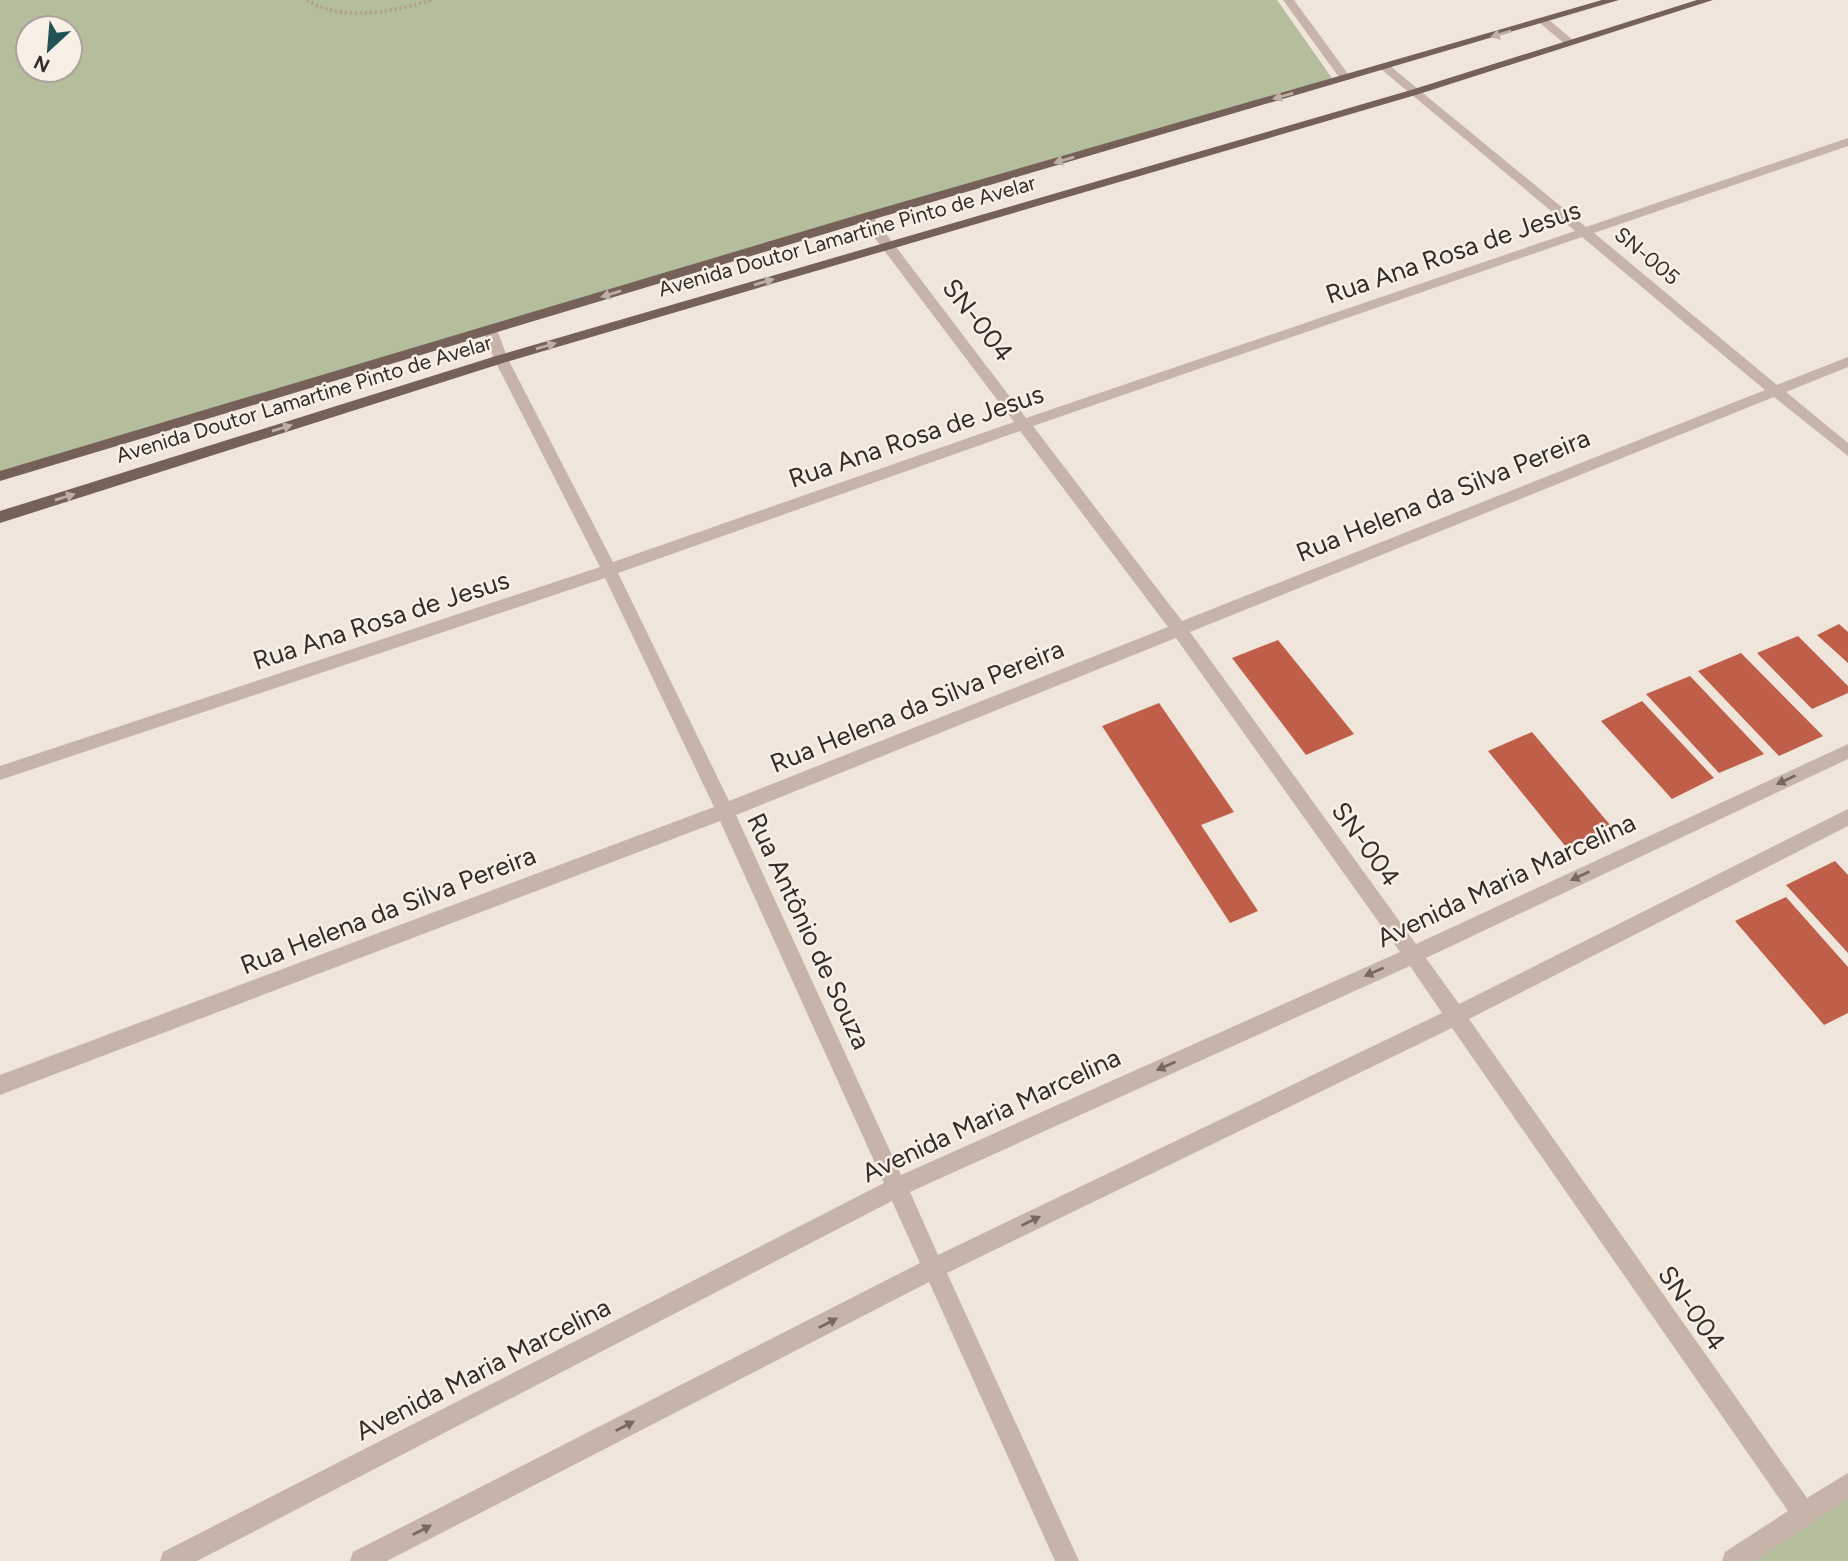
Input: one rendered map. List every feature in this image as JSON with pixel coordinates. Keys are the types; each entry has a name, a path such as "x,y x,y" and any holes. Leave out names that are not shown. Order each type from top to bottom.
{"main road":[{"name":"Avenida Doutor Lamartine Pinto de Avelar","path":"0,476 866,217 1614,0"},
{"name":"Avenida Doutor Lamartine Pinto de Avelar","path":"0,517 501,359 1415,92 1708,0"}],"street":[{"path":"1288,0 1345,78"},
{"path":"1544,21 1570,43"},
{"name":"SN-005","path":"1386,68 1848,451"},
{"name":"Rua Ana Rosa de Jesus","path":"0,773 609,570 1024,424 1848,142"},
{"name":"SN-004","path":"866,217 1180,629 1413,955 1804,1514"},
{"name":"Rua Antônio de Souza","path":"490,330 501,359 609,570 725,811 1067,1561"},
{"name":"Rua Helena da Silva Pereira","path":"0,1086 725,811 1848,362"},
{"name":"Avenida Maria Marcelina","path":"172,1561 898,1187 1413,955 1848,751"},
{"path":"362,1561 932,1269 1456,1016 1848,817"},
{"path":"1734,1561 1848,1485"}],"path":[{"path":"307,0 313,6 356,12 397,10 432,0"}],"green space":[{"path":"0,0 1277,0 1334,81 0,476"},
{"path":"1848,1485 1848,1561 1734,1561"}],"building":[{"path":"1839,624 1848,632 1848,663 1817,635"},
{"path":"1798,636 1848,686 1848,693 1812,709 1757,653"},
{"path":"1278,640 1354,734 1306,755 1232,658"},
{"path":"1741,653 1823,736 1779,756 1698,671"},
{"path":"1690,676 1764,754 1719,773 1646,694"},
{"path":"1642,701 1714,778 1672,799 1601,721"},
{"path":"1159,703 1234,812 1201,825 1258,911 1230,923 1102,726"},
{"path":"1532,732 1611,826 1566,847 1488,751"},
{"path":"1835,861 1848,875 1848,953 1786,885"},
{"path":"1786,897 1848,967 1848,1013 1824,1025 1735,921"}]}
